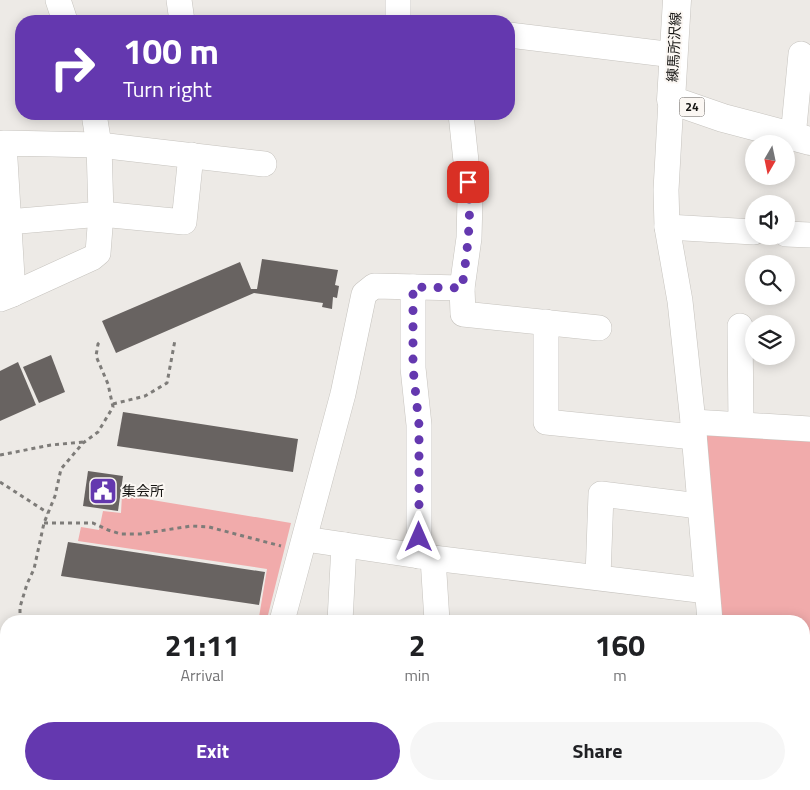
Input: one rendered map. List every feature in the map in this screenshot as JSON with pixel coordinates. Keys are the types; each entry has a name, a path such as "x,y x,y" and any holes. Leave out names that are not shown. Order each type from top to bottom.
{"main road":[{"name":"練馬所沢線","path":"677,0 671,100 723,118 802,139"}],"street":[{"path":"58,0 64,15"},
{"path":"179,0 181,15"},
{"path":"398,0 398,15"},
{"path":"515,36 674,55"},
{"path":"801,54 802,139"},
{"path":"671,100 666,190 667,228 680,301 709,615"},
{"path":"95,120 99,145 101,214 98,253 92,258 6,296 8,222 4,143 99,145 264,164"},
{"path":"462,120 470,199 469,238 462,288 463,314 598,328"},
{"path":"8,222 101,214 184,222 191,155"},
{"path":"667,228 745,232"},
{"path":"795,234 810,235"},
{"path":"283,615 295,543 343,394 364,294 374,286 462,288"},
{"path":"413,287 413,368 419,425 426,557 436,615"},
{"path":"546,322 546,422 693,429 741,424 810,429"},
{"path":"740,326 741,424"},
{"path":"598,577 601,494 699,506"},
{"path":"295,543 344,545 426,557 707,591"},
{"path":"340,615 344,545"}],"path":[{"path":"112,404 145,396 167,383 175,340"},
{"path":"20,615 20,607 34,569 44,523 55,496 62,469 84,442 98,432 113,407 108,384 96,356 100,342"},
{"path":"0,455 51,445 84,442"},
{"path":"0,482 48,513"},
{"path":"44,523 93,523 121,534 140,534 191,526 208,527 295,543"}],"shaded area":[{"path":"704,428 810,436 810,615 720,615"},
{"path":"122,495 291,523 268,615 259,615 267,569 78,541 81,527 99,530 103,511 121,513"}],"building":[{"path":"262,259 338,270 335,285 339,286 337,298 333,297 332,309 322,307 323,303 254,293 116,353 102,321 240,262 251,289 257,289"},
{"path":"51,355 65,392 39,403 23,367"},
{"path":"18,362 36,405 0,421 0,371"},
{"path":"123,412 298,439 293,472 117,446"},
{"name":"集会所","path":"88,471 123,476 118,511 83,506"},
{"path":"68,542 265,572 259,605 61,576"}],"place":[{"name":"集会所","path":"103,491"}],"route":[{"path":"419,537 419,425 413,368 413,287 462,288 469,238 470,199 468,182"}]}
